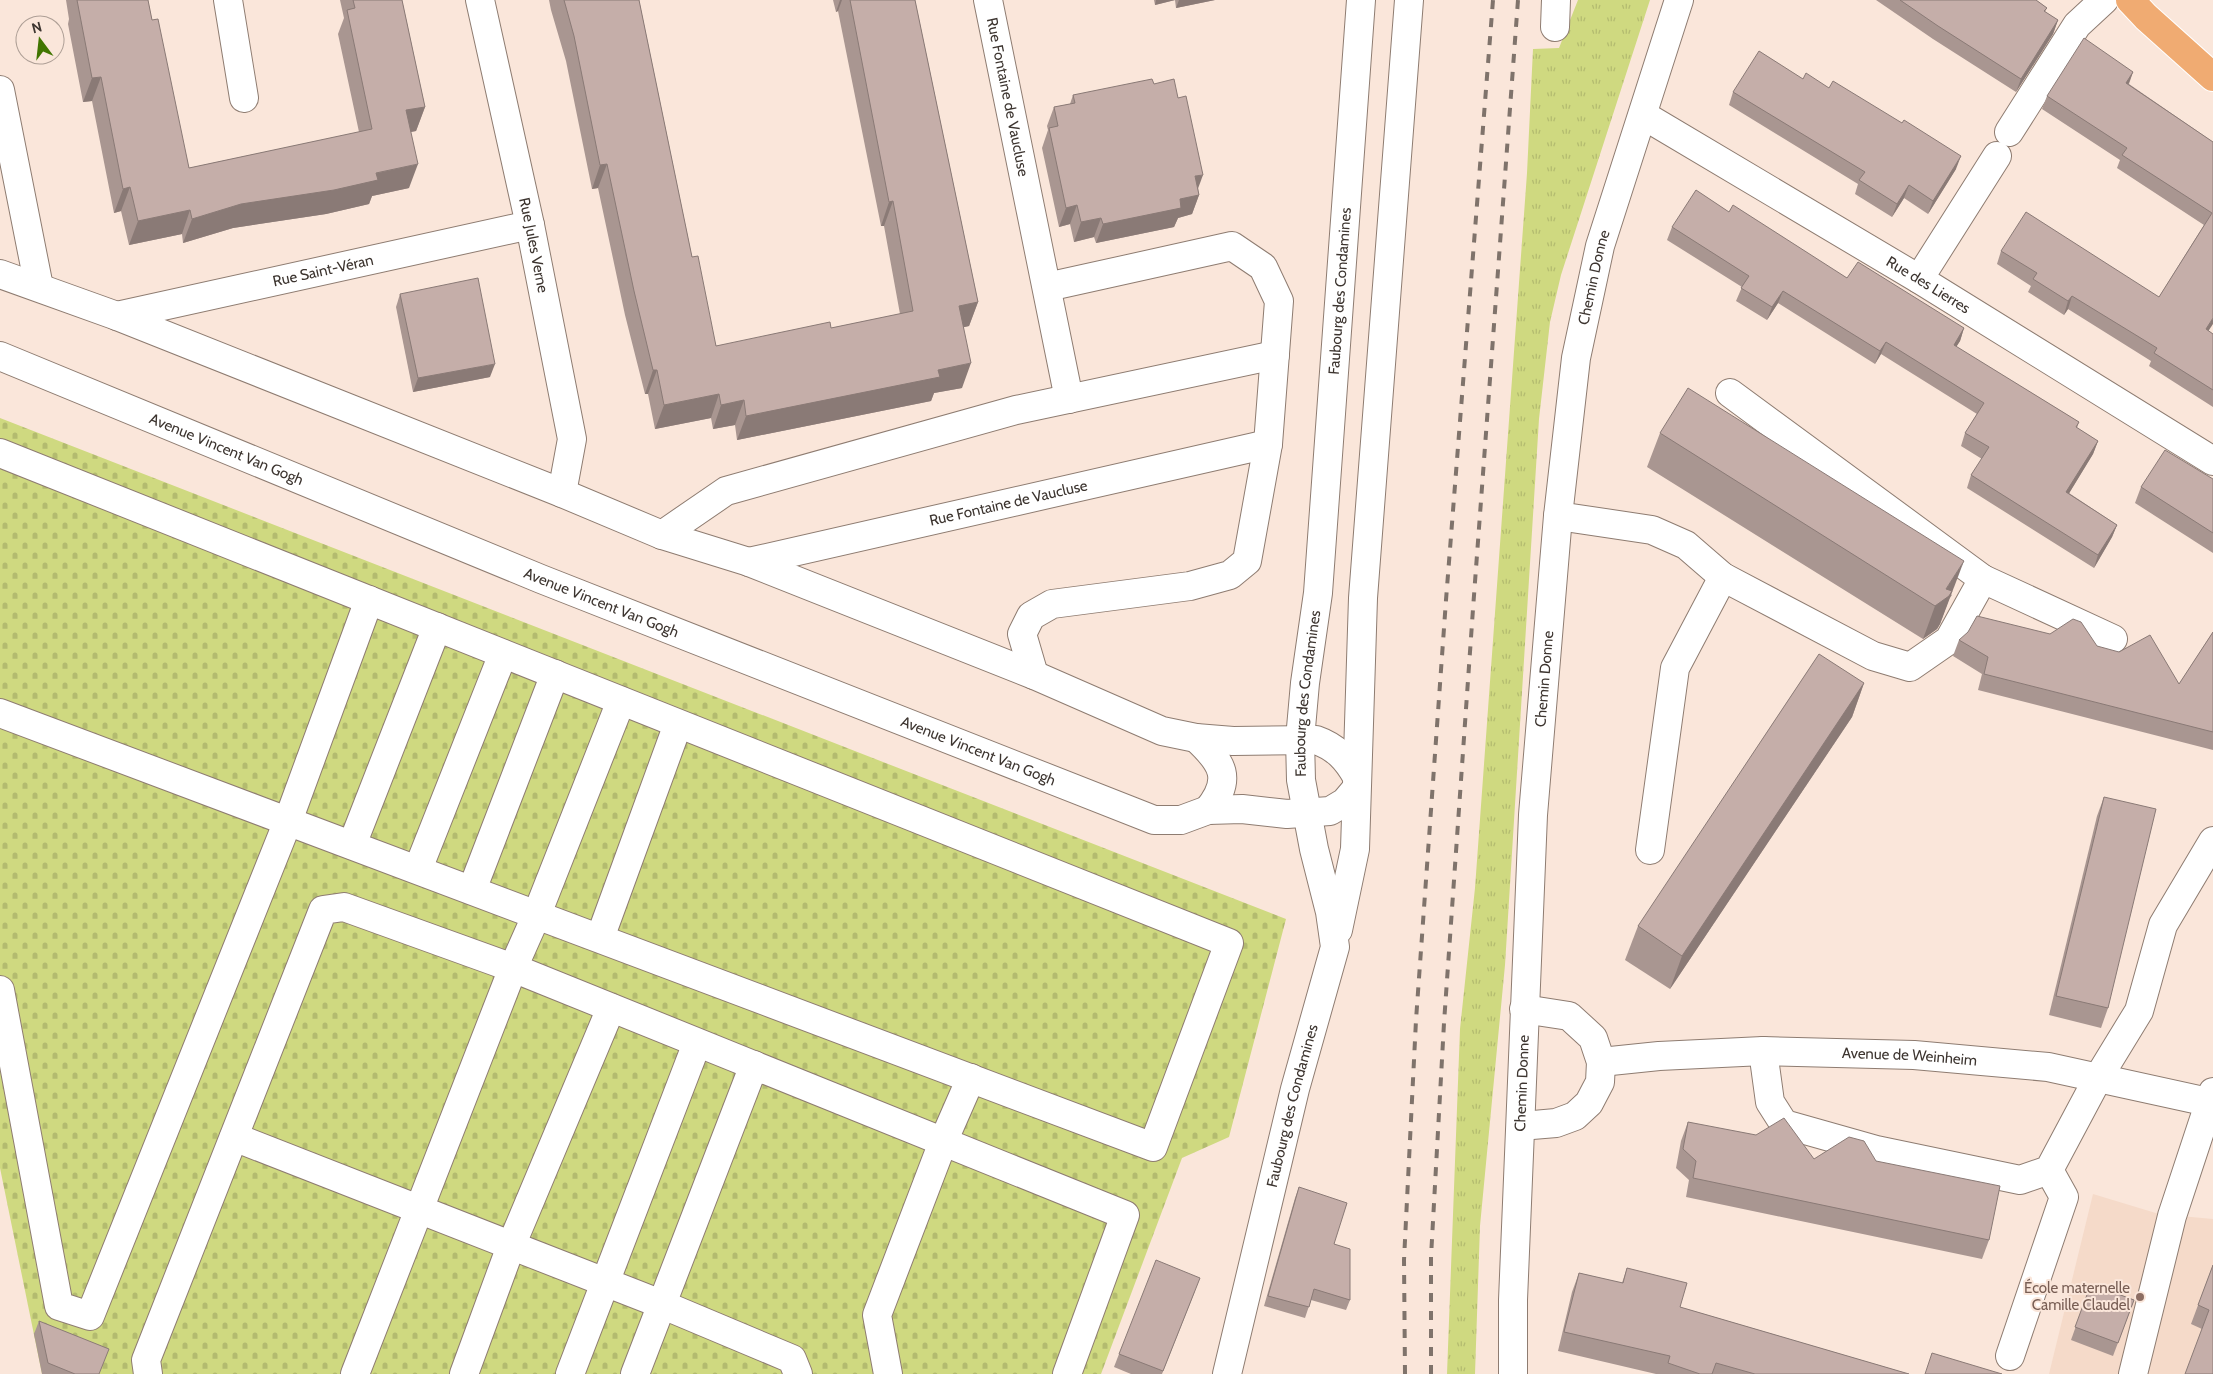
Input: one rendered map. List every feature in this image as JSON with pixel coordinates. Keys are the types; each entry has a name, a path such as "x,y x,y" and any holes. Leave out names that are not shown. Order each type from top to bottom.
{"main road":[{"path":"2130,0 2146,17 2213,77"}],"street":[{"path":"228,0 244,98"},
{"name":"Rue Jules Verne","path":"480,0 530,225 572,439 562,493"},
{"name":"Rue Fontaine de Vaucluse","path":"988,0 1069,399"},
{"name":"Faubourg des Condamines","path":"1227,1374 1295,1089 1334,947 1330,912 1306,814 1301,780 1300,738 1305,683 1318,593 1361,0"},
{"path":"1334,947 1355,849 1363,598 1409,0"},
{"path":"1555,27 1556,0"},
{"name":"Chemin Donne","path":"1513,1374 1513,1300 1533,815 1558,516 1576,358 1600,246 1679,0"},
{"path":"2009,132 2077,25 2104,0"},
{"path":"0,90 38,287"},
{"name":"Rue des Lierres","path":"1642,115 1919,279 2213,461"},
{"path":"1919,279 1997,156"},
{"name":"Rue Saint-Véran","path":"117,316 530,225"},
{"path":"1034,675 1022,634 1031,616 1052,604 1190,586 1230,575 1247,562 1268,444 1279,301 1263,267 1232,246 1047,287"},
{"path":"0,274 117,316 662,534 749,562 1034,675 1162,731 1196,738 1233,741 1300,738 1316,740 1327,744 1340,752 1357,783"},
{"path":"662,534 726,491 1016,410 1275,355"},
{"name":"Avenue Vincent Van Gogh","path":"0,356 541,579 1154,820 1182,820 1208,810 1242,809 1273,813 1306,814 1330,811 1345,802 1357,783"},
{"path":"1730,393 1983,579 2113,639"},
{"name":"Rue Fontaine de Vaucluse","path":"749,562 1268,444"},
{"path":"0,453 1228,944 1153,1147 0,713"},
{"path":"1558,516 1652,530 1686,545 1723,576 1873,656 1910,667 1949,640 1983,579"},
{"path":"1650,850 1675,668 1723,576"},
{"path":"0,990 59,1306 90,1316 288,821 368,600"},
{"path":"352,845 437,627"},
{"path":"418,869 504,654"},
{"path":"472,890 555,674"},
{"path":"355,1374 513,968 537,914 621,700"},
{"path":"600,938 678,724"},
{"path":"1196,738 1214,755 1222,768 1223,788 1208,810"},
{"path":"1763,1051 1770,1102 1784,1124 1876,1150 2020,1180 2049,1170 2098,1078 2139,1011 2163,925 2213,841"},
{"path":"148,1374 146,1360 324,910 344,907 513,968 1125,1215 1067,1374"},
{"path":"464,1374 511,1246 611,1008"},
{"path":"1521,1126 1556,1123 1575,1116 1589,1103 1600,1082 1601,1062 1593,1038 1569,1016 1524,1009"},
{"path":"570,1374 697,1043"},
{"name":"Avenue de Weinheim","path":"1601,1062 1659,1056 1763,1051 1914,1054 2048,1067 2211,1099"},
{"path":"635,1374 754,1065"},
{"path":"888,1374 877,1315 943,1142 971,1078"},
{"path":"2133,1374 2172,1216 2211,1099"},
{"path":"234,1137 661,1304 792,1359 798,1374"},
{"path":"2010,1356 2064,1197 2049,1170"}],"shaded area":[{"name":"École maternelle Camille Claudel","path":"2093,1194 2159,1214 2213,1219 2213,1374 2049,1374"}],"green space":[{"path":"1578,0 1650,0 1561,275 1550,322 1539,419 1505,965 1480,1226 1475,1374 1447,1374 1460,1029 1475,888 1527,173 1533,49 1559,48"},
{"path":"0,418 1286,919 1229,1137 1182,1158 1101,1374 42,1374 0,1168"}],"building":[{"path":"77,0 148,0 152,20 158,19 189,168 372,129 347,10 355,8 353,0 402,0 425,107 406,110 418,164 376,173 378,180 334,190 241,204 192,219 190,210 138,221 130,187 123,189 101,77 92,78"},
{"path":"564,0 639,0 692,257 698,256 716,346 830,322 831,328 913,311 893,201 889,202 850,0 915,0 978,302 959,306 971,363 938,370 940,377 746,416 744,400 721,405 719,394 664,405 657,370 653,370 634,291 607,164 600,165 574,36"},
{"path":"1900,0 2036,0 2047,8 2044,11 2058,20 2021,79"},
{"path":"2084,38 2133,72 2126,83 2213,142 2213,318 2206,329 2213,334 2213,390 2154,353 2157,348 2072,296 2068,301 2033,279 2037,273 2001,251 2026,212 2159,297 2212,213 2122,155 2127,148 2047,96"},
{"path":"1759,51 1803,79 1806,73 1829,88 1833,81 1902,123 1904,120 1961,156 1933,201 1909,185 1897,204 1859,180 1865,172 1733,92"},
{"path":"1152,79 1154,84 1174,79 1178,98 1186,96 1203,175 1195,176 1199,195 1180,199 1181,208 1103,224 1101,218 1081,222 1077,205 1066,208 1049,128 1058,126 1054,107 1075,103 1073,95"},
{"path":"1696,190 1729,212 1733,205 1847,278 1858,262 1964,328 1954,345 2079,422 2076,427 2098,441 2066,492 2117,525 2098,555 1971,475 1989,447 1965,433 1984,403 1886,342 1880,351 1783,291 1772,307 1741,288 1749,276 1672,227"},
{"path":"478,278 495,364 418,378 400,294"},
{"path":"1688,388 1964,561 1946,589 1952,591 1949,596 1935,606 1660,433"},
{"path":"2165,450 2213,479 2213,533 2141,487"},
{"path":"1977,616 2050,634 2073,619 2081,622 2097,646 2119,652 2150,635 2179,684 2213,632 2213,732 1984,674 1988,657 1959,640 1968,632"},
{"path":"1819,654 1864,683 1682,956 1638,926"},
{"path":"2104,797 2156,809 2108,1008 2056,996"},
{"path":"1784,1118 1814,1159 1849,1137 1864,1141 1876,1161 2000,1186 1989,1240 1693,1178 1696,1161 1683,1149 1688,1122 1756,1135"},
{"path":"1299,1187 1347,1203 1334,1244 1350,1249 1350,1300 1314,1289 1309,1307 1268,1296"},
{"path":"1156,1260 1200,1278 1163,1371 1119,1354"},
{"path":"2213,1265 2213,1374 2185,1374 2209,1310 2198,1305"},
{"path":"1627,1268 1687,1283 1680,1307 1909,1374 1755,1374 1716,1363 1712,1374 1700,1374 1668,1363 1670,1356 1564,1332 1579,1273 1623,1283"},
{"path":"2091,1284 2134,1300 2118,1343 2075,1327"},
{"path":"39,1321 109,1349 99,1374 75,1374 48,1363"},
{"path":"1932,1353 2002,1374 1925,1374"}],"railway":[{"path":"1405,1374 1404,1260 1416,1020 1446,600 1493,0"},
{"path":"1431,1374 1431,1257 1444,1023 1518,0"}],"place":[{"name":"École maternelle Camille Claudel","path":"2140,1297"}]}
